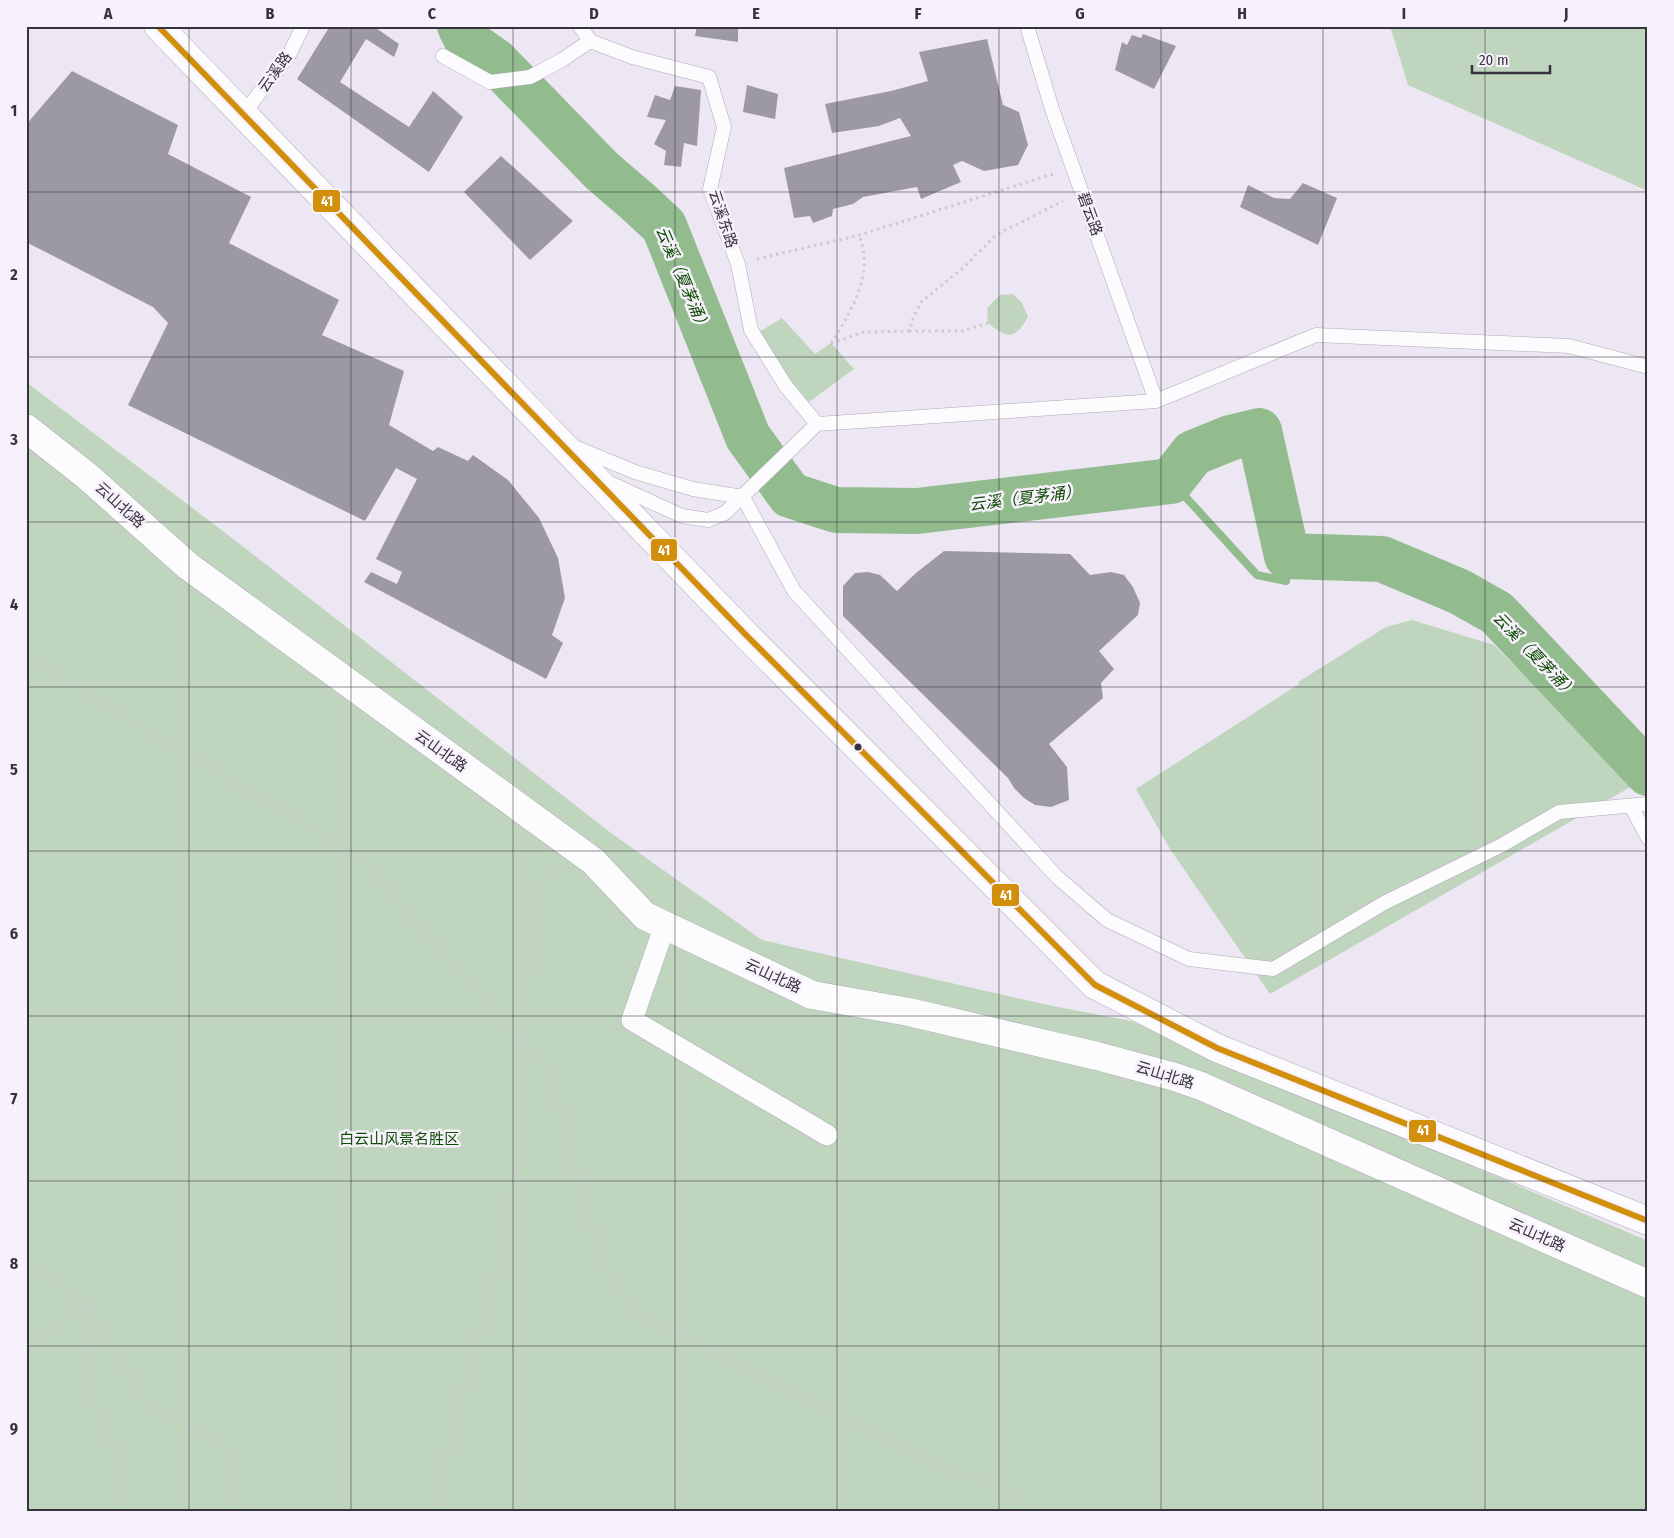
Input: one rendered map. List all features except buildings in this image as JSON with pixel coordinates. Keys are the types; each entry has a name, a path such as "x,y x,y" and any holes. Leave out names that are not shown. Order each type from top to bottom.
{"street":[{"path":"158,26 745,634 1096,985 1216,1048 1648,1221"},
{"name":"云山北路","path":"26,428 87,476 188,566 593,861 645,916 812,995 909,1012 1097,1056 1175,1077 1200,1086 1648,1284"},
{"path":"664,925 632,1020 827,1135"},
{"path":"1200,1086 1216,1048"}],"lane":[{"name":"云溪路","path":"243,114 289,55 303,26"},
{"path":"443,56 490,82 530,77 590,42 580,26"},
{"name":"碧云路","path":"1027,26 1052,109 1156,400"},
{"name":"云溪东路","path":"590,42 632,57 710,77 724,126 710,189 738,264 751,330 785,385 817,424"},
{"path":"588,472 630,494 682,516 708,520 725,513 817,424 1156,400 1316,335 1569,346 1648,367"},
{"path":"556,439 635,472 693,489 743,497"},
{"path":"743,497 794,591 1057,877 1107,920 1189,960 1273,969 1384,903 1502,845 1559,812 1648,804"},
{"path":"1631,806 1648,838"}],"path":[{"path":"738,264 860,235 1073,168"},
{"path":"909,331 921,302 963,268 996,235 1029,220 1064,200 1083,194"},
{"path":"860,235 864,258 863,276 844,323 831,343 864,332 962,330 988,323"},
{"path":"26,655 82,691 359,857 524,1045 554,1075 564,1130 603,1265 636,1313 690,1338 938,1466 990,1483 1025,1505 1029,1512"},
{"path":"436,1512 454,1422 497,1272 526,1122 524,1045 531,916 558,836"},
{"path":"26,1261 86,1304 143,1398 225,1450 243,1512"},
{"path":"26,1353 59,1323 86,1304"},
{"path":"86,1304 96,1365 88,1390 122,1466 126,1512"}],"green space":[{"path":"1390,26 1648,26 1648,191 1408,85"},
{"path":"1013,294 1022,303 1028,317 1019,330 1010,335 1000,332 988,323 987,308 1000,295"},
{"path":"782,318 815,354 831,343 854,369 802,407 754,335"},
{"name":"白云山风景名胜区","path":"26,382 232,538 611,833 762,940 1043,1004 1131,1021 1648,1241 1648,1512 26,1512"},
{"path":"1412,620 1494,645 1634,785 1270,994 1170,849 1136,789 1299,684 1298,682 1386,627"}],"waterway":[{"name":"云溪（夏茅涌）","path":"460,26 468,42 495,61 602,171 664,226 748,437 790,495 836,510 917,511 1171,481 1193,453 1230,438 1259,431 1287,556 1382,559 1460,592 1497,613 1648,773"},
{"path":"1171,481 1257,575 1286,581 1287,556"}],"transit line":[{"name":"41","path":"158,26 745,634 1095,985 1217,1048 1648,1221"}]}
